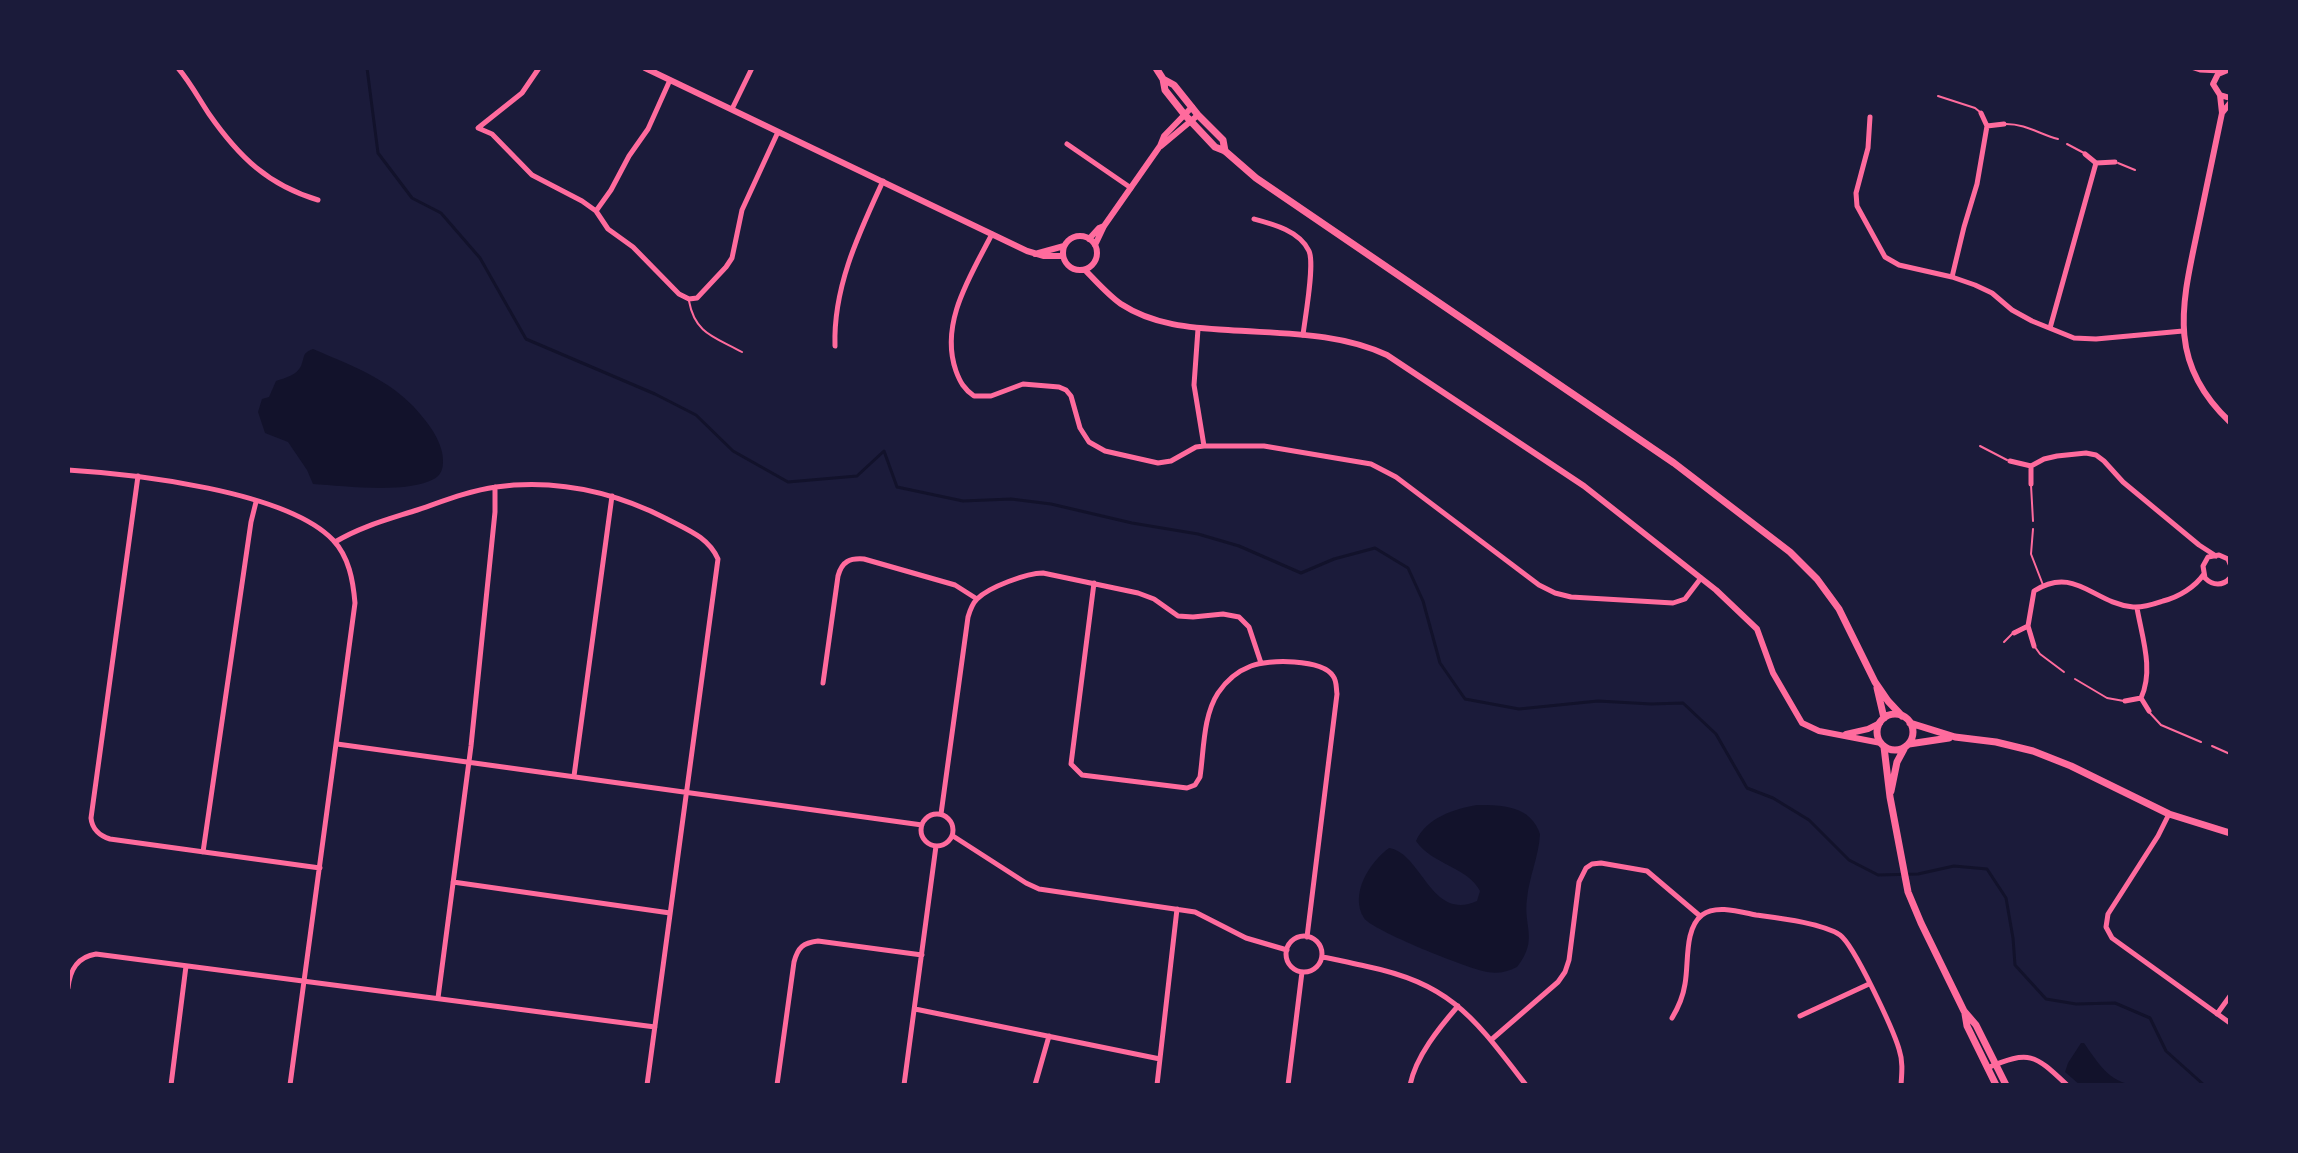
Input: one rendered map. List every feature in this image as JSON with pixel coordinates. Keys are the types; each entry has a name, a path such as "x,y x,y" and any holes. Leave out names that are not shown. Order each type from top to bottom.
{"main road":[{"path":"1156,68 1165,90 1184,114 1223,140 1225,151 1279,196 1650,447 1773,537 1805,566 1839,609 1875,682 1888,701 1910,723 1955,737 2033,751 2169,814 2230,833"},
{"path":"1163,79 1174,85 1192,107 1194,118"},
{"path":"1875,682 1882,720 1877,733 1883,745 1905,879 1921,923 1964,1011 1976,1025 2006,1085"},
{"path":"1882,720 1893,715 1902,716"},
{"path":"1890,797 1897,762 1913,733 1910,723"},
{"path":"1883,745 1894,750 1955,737"},
{"path":"1964,1011 1967,1026 1996,1085"}],"street":[{"path":"178,68 223,133 255,168 286,190 318,200"},
{"path":"539,68 522,93 478,128 492,134 532,175 596,211 608,229 633,247 679,294 689,299 705,292 732,258 742,210 778,132"},
{"path":"645,68 1035,254 1063,256"},
{"path":"732,109 752,68"},
{"path":"2197,69 2230,69"},
{"path":"2197,69 2220,95 2222,113 2184,292 2183,331 2191,367 2204,392 2230,422"},
{"path":"2213,84 2221,71"},
{"path":"596,211 648,129 670,80"},
{"path":"2220,95 2230,101 2222,113"},
{"path":"1085,270 1097,257 1095,245 1104,226 1164,136 1192,107"},
{"path":"1952,277 1977,184 1987,126 1981,113"},
{"path":"1870,117 1868,148 1856,193 1857,206 1885,257 1899,265 1952,277 1992,293 2012,310 2032,321 2074,338 2096,339 2183,331"},
{"path":"1160,146 1194,118"},
{"path":"1987,126 2004,124"},
{"path":"1067,144 1131,188"},
{"path":"2085,154 2096,163 2115,162"},
{"path":"2050,328 2096,163"},
{"path":"835,346 836,312 849,261 883,181"},
{"path":"1254,219 1282,228 1302,241 1309,251 1311,265 1303,335"},
{"path":"1089,239 1104,226"},
{"path":"992,234 961,298 953,323 954,364 961,385 974,396 982,397 1023,384 1059,387 1071,396 1084,436 1096,448 1164,463 1196,447 1264,446 1371,464 1396,477 1539,585 1562,595 1673,603 1685,599 1701,578"},
{"path":"1035,254 1064,246 1073,237 1089,239 1095,245"},
{"path":"1064,246 1063,256 1071,268 1085,270 1121,304 1162,324 1303,335 1353,342 1387,355 1584,486 1701,578 1757,629 1773,673 1802,723 1819,731 1883,745"},
{"path":"1094,263 1100,285"},
{"path":"1198,329 1194,385 1204,446"},
{"path":"2010,461 2031,466 2057,456 2096,455 2123,482 2199,545 2228,559 2230,564"},
{"path":"2031,466 2031,484"},
{"path":"68,470 138,476 209,489 256,502 320,528 335,542 350,570 355,603 290,1085"},
{"path":"138,476 91,821 100,834 110,839 320,868"},
{"path":"335,542 357,529 495,487 554,485 588,490 638,505 702,537 713,546 718,559 647,1085"},
{"path":"438,998 469,761 495,487"},
{"path":"574,776 612,496"},
{"path":"203,852 256,502"},
{"path":"2199,545 2205,562"},
{"path":"2208,581 2203,566 2208,557 2230,554"},
{"path":"823,683 838,576 846,561 864,559 955,585 977,599"},
{"path":"941,814 968,617 977,599 988,591 1036,573 1059,575 1146,596 1178,616 1223,614 1239,617 1249,627 1261,663"},
{"path":"2198,583 2204,574"},
{"path":"2034,646 2028,626 2034,591 2052,581 2069,582 2119,605 2137,608 2173,599 2198,583 2229,582"},
{"path":"1094,583 1071,764 1082,775 1187,788 1195,785 1200,777 1213,703 1228,681 1241,671 1261,663 1280,661 1315,665 1333,675 1337,694 1307,937"},
{"path":"2137,608 2146,655 2147,679 2141,698 2149,711"},
{"path":"2014,633 2028,626"},
{"path":"2125,701 2141,698"},
{"path":"1842,734 1868,729 1882,720"},
{"path":"337,744 922,825"},
{"path":"931,814 946,815 952,822 953,836 946,844 936,846 924,839 922,825 931,814"},
{"path":"2169,814 2108,914 2106,927 2112,938 2230,1023"},
{"path":"953,836 1039,889 1177,909 1205,916 1229,931 1261,944 1287,950"},
{"path":"904,1085 936,846"},
{"path":"1491,1040 1558,982 1565,972 1579,882 1586,868 1592,864 1612,864 1647,871 1700,916"},
{"path":"453,882 670,913"},
{"path":"1157,1085 1177,909"},
{"path":"1672,1018 1685,986 1691,933 1700,916 1717,910 1742,912 1787,919 1834,932 1852,949 1900,1051 1901,1085"},
{"path":"1307,937 1320,946 1322,957 1313,970 1302,972 1292,967 1287,950 1292,941 1307,937"},
{"path":"777,1085 794,962 801,946 818,941 922,955"},
{"path":"68,988 73,968 85,956 96,954 655,1027"},
{"path":"1322,957 1409,977 1442,993 1491,1040 1526,1085"},
{"path":"171,1085 186,966"},
{"path":"1288,1085 1302,972"},
{"path":"1800,1016 1869,984"},
{"path":"2217,1014 2230,996"},
{"path":"1410,1085 1417,1065 1441,1026 1458,1006"},
{"path":"915,1009 1160,1059"},
{"path":"1035,1085 1049,1036"},
{"path":"1987,1068 2014,1057 2033,1058 2067,1085"}],"lane":[{"path":"1938,96 1975,108 1981,113"},
{"path":"2004,124 2030,127 2058,139"},
{"path":"2067,144 2085,154"},
{"path":"2115,162 2135,170"},
{"path":"689,299 696,325 742,352"},
{"path":"1980,446 2010,461"},
{"path":"2031,484 2033,521"},
{"path":"2033,529 2031,554 2043,585"},
{"path":"2004,642 2014,633"},
{"path":"2034,646 2064,672"},
{"path":"2075,679 2107,698 2125,701"},
{"path":"2149,711 2161,725 2201,742"},
{"path":"2212,746 2230,754"}],"shaded area":[{"path":"313,349 374,377 414,407 431,428 441,448 443,464 437,477 422,484 392,488 313,484 288,442 265,433 258,412 262,399 269,397 276,381 297,372 305,354"},
{"path":"1477,805 1515,809 1530,818 1540,834 1527,899 1529,941 1517,967 1502,972 1477,969 1401,940 1371,924 1360,909 1360,889 1364,879 1375,861 1389,848 1410,861 1438,895 1448,902 1461,905 1477,901 1480,891 1467,876 1431,855 1416,841 1434,821 1450,812"},
{"path":"2081,1043 2111,1076 2134,1085 2080,1085 2065,1072"}],"waterway":[{"path":"367,68 378,153 412,198 441,213 480,258 526,339 655,394 696,415 733,451 788,482 857,476 884,451 897,487 963,501 1011,499 1051,504 1132,523 1198,534 1239,546 1301,573 1334,559 1375,548 1408,568 1423,601 1440,663 1465,699 1519,709 1598,701 1683,703 1716,734 1747,788 1773,798 1809,820 1849,860 1878,875 1918,874 1954,866 1987,869 2006,898 2015,965 2046,999 2076,1004 2115,1003 2150,1018 2166,1051 2204,1085"}]}
